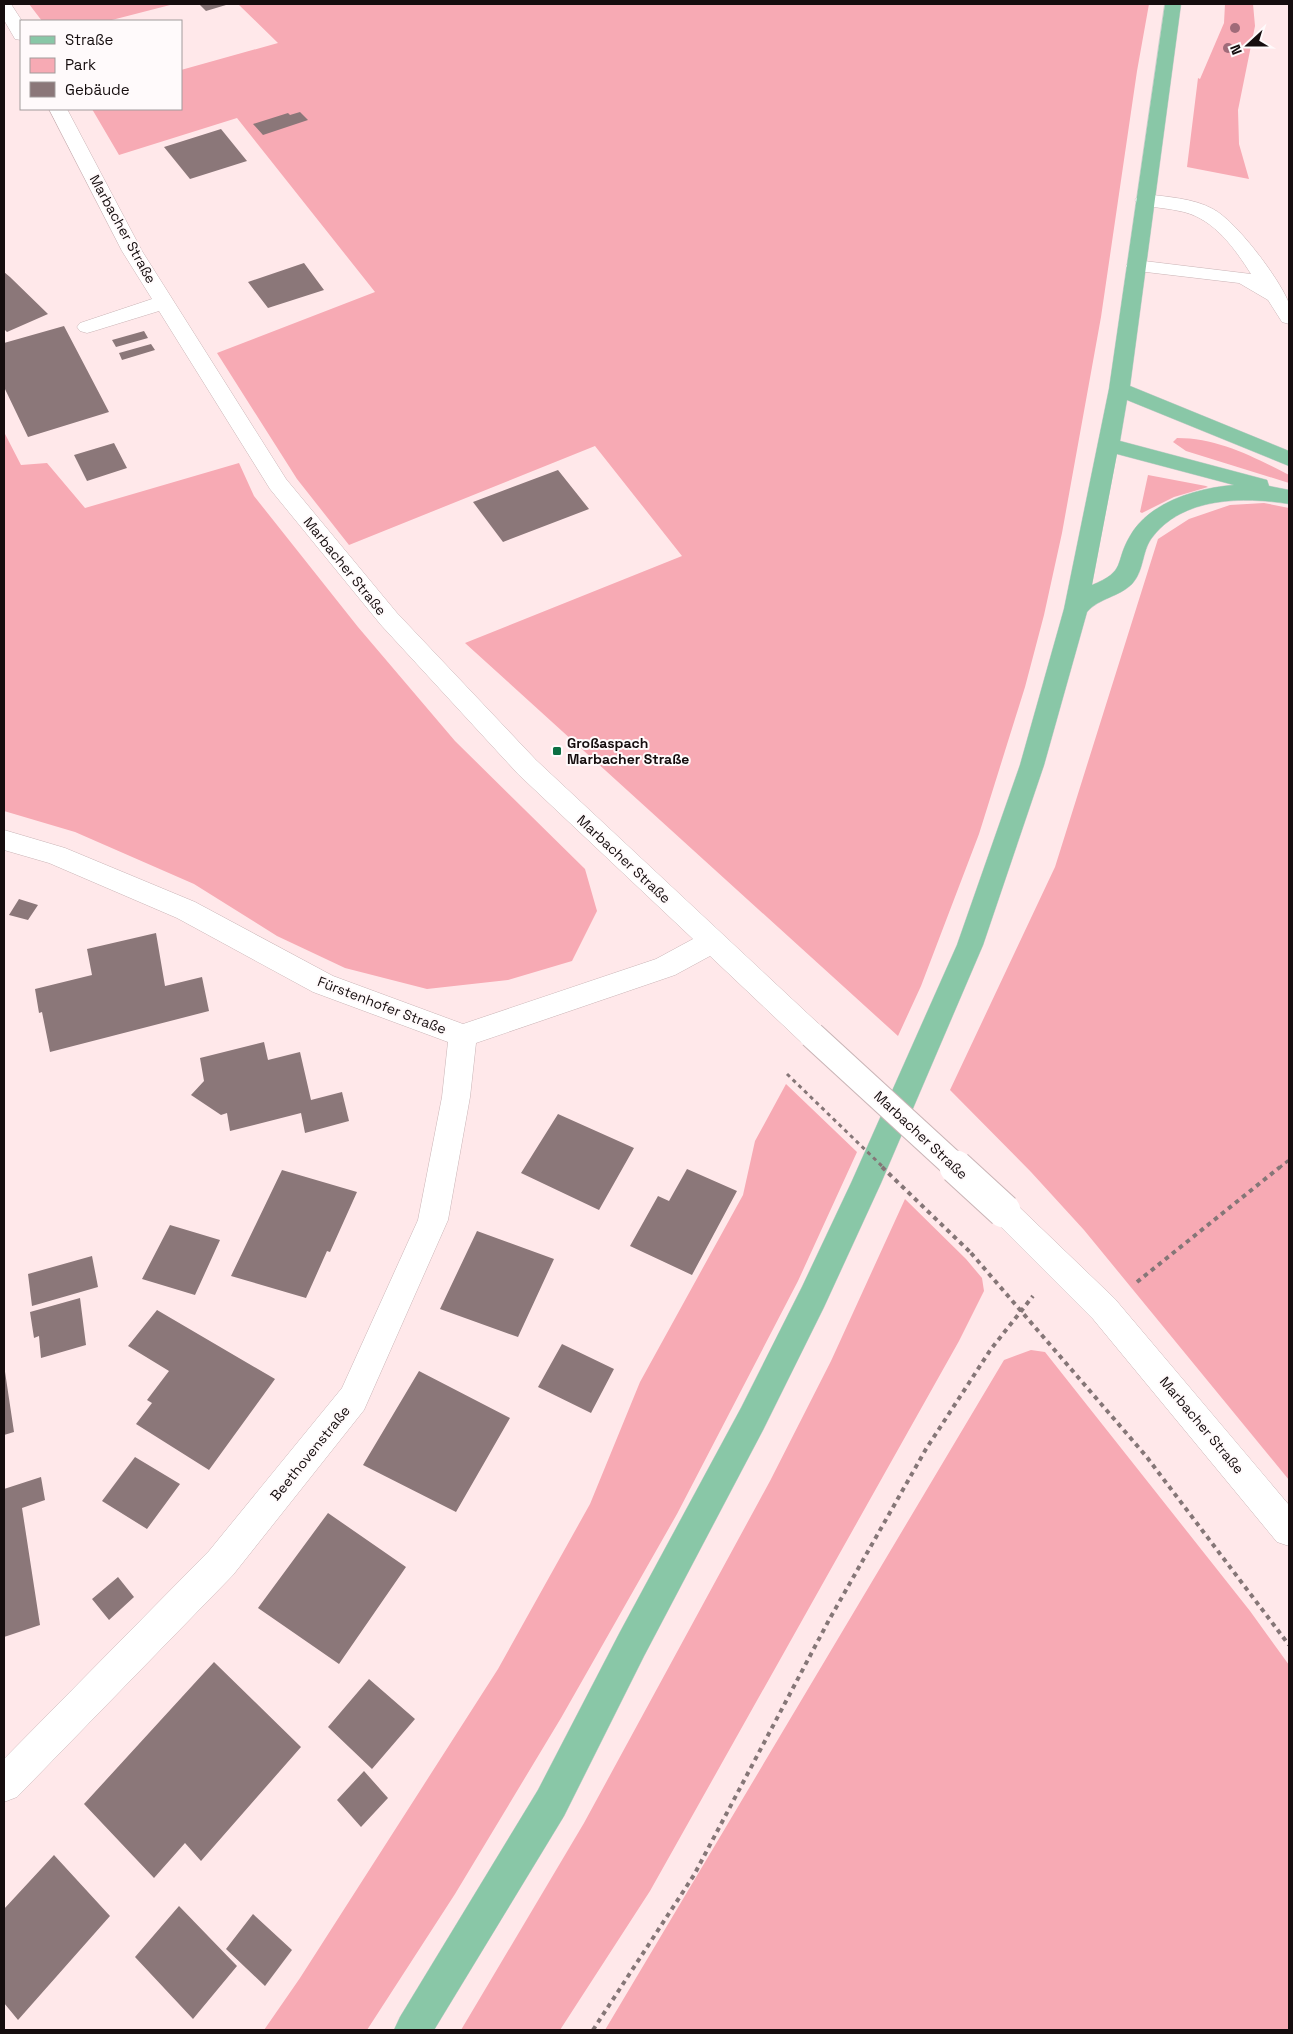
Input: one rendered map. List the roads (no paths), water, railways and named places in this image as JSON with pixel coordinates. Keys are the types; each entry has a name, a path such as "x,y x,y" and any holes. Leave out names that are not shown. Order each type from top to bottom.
{"main road":[{"path":"413,2030 551,1803 632,1644 739,1445 813,1297 866,1183 970,945 1032,765 1076,609 1119,390 1173,4"},
{"path":"1119,390 1289,459"},
{"path":"1108,445 1212,471 1289,496"},
{"path":"1076,609 1087,598 1118,583 1127,574 1133,552 1142,535 1156,519 1173,508 1229,493 1258,492 1289,496"}],"street":[{"path":"4,6 20,33"},
{"name":"Marbacher Straße","path":"59,110 132,251 278,484 389,619 526,767 812,1035 1004,1211 1104,1308 1289,1530"},
{"path":"1145,200 1188,206 1220,222 1248,257 1289,318"},
{"path":"1136,266 1244,278 1275,297"},
{"path":"87,327 165,302"},
{"name":"Fürstenhofer Straße","path":"4,840 56,855 186,910 323,984 463,1036 665,967 712,942"},
{"name":"Beethovenstraße","path":"4,1784 221,1562 354,1399 433,1220 456,1097 463,1036"}],"place":[{"name":"Großaspach Marbacher Straße","path":"557,751"}]}
